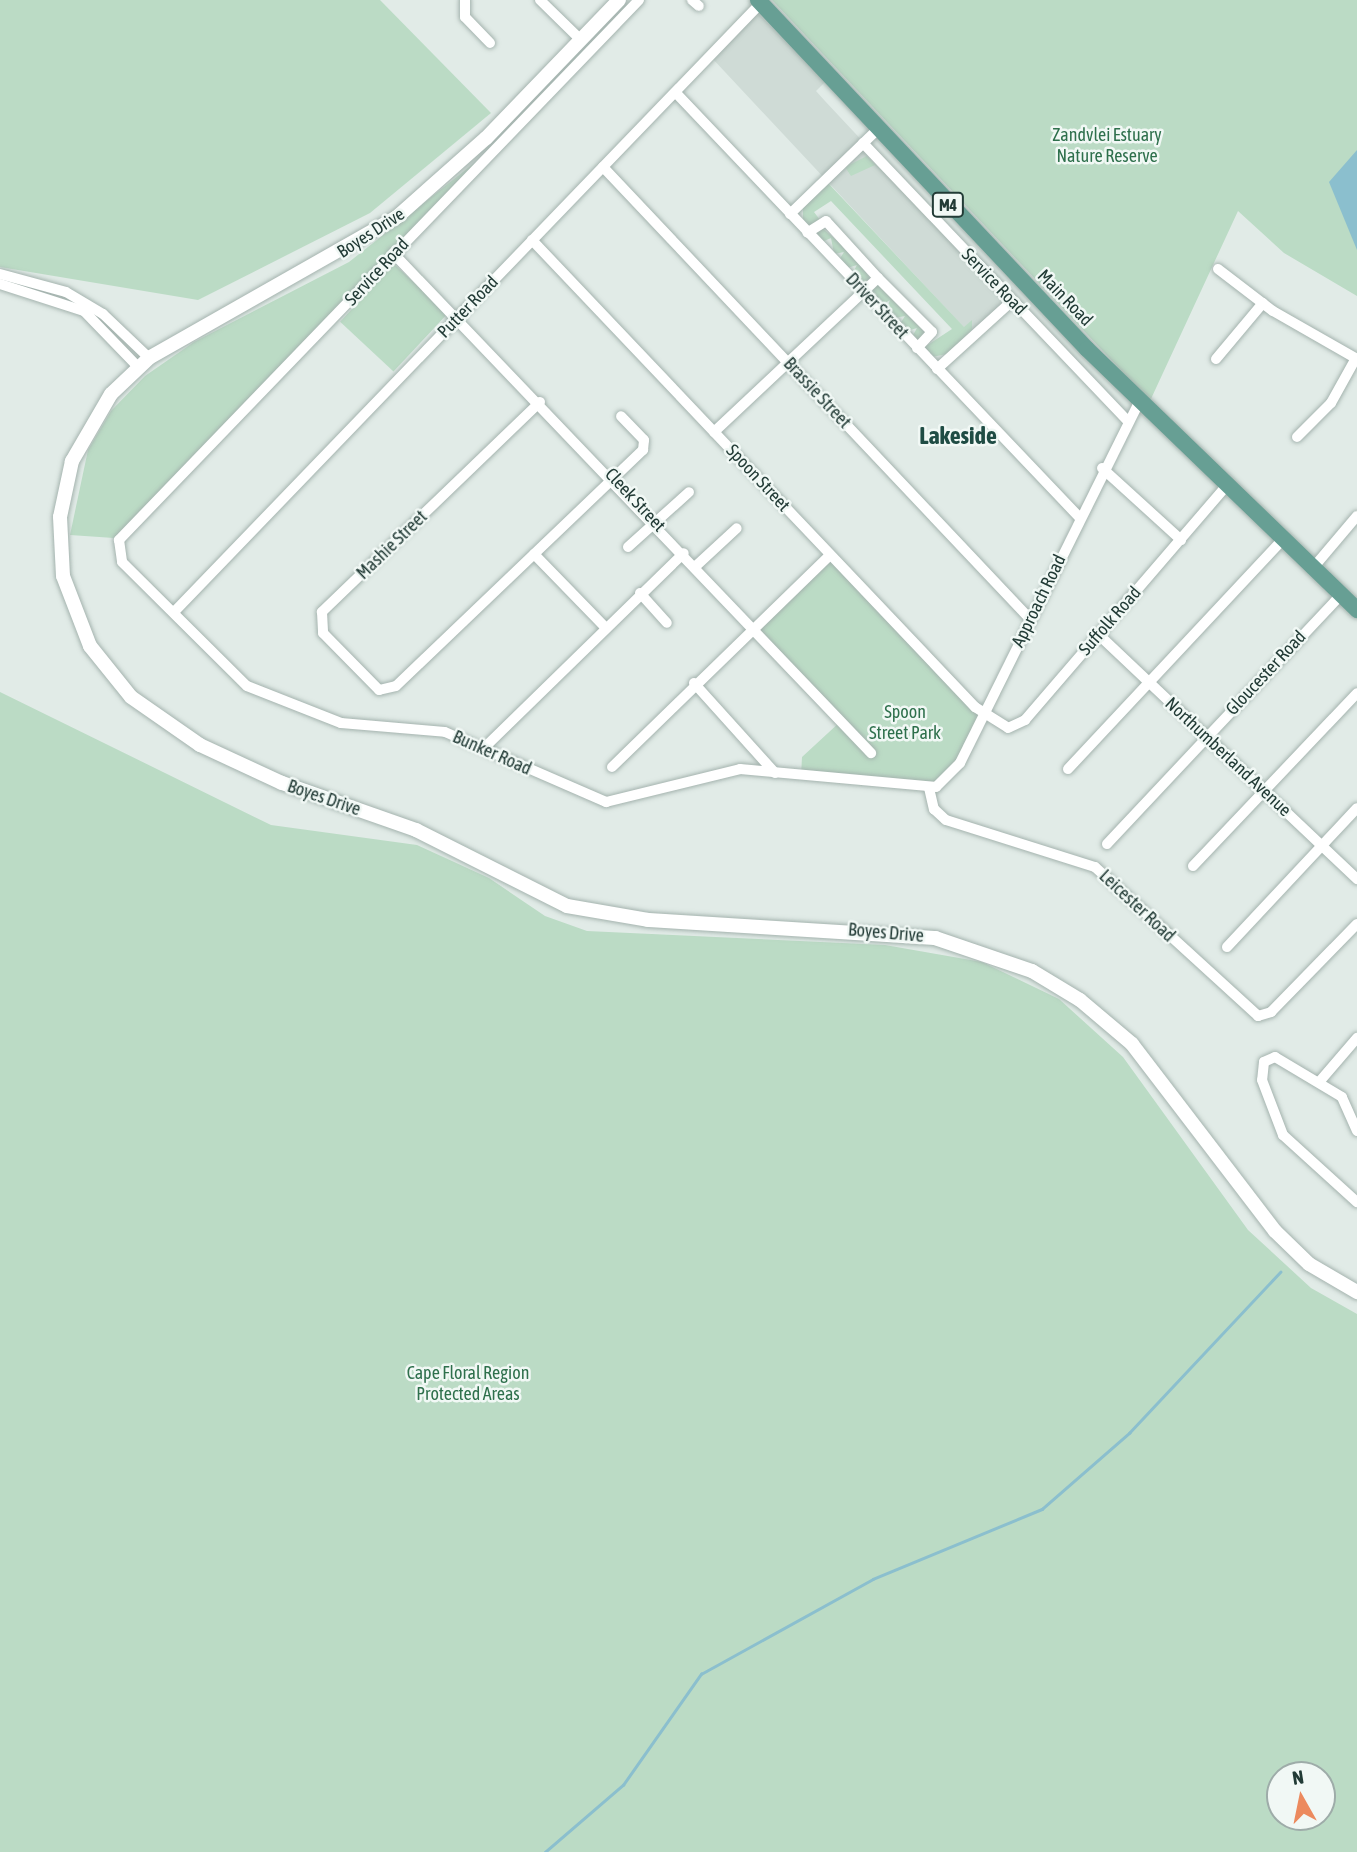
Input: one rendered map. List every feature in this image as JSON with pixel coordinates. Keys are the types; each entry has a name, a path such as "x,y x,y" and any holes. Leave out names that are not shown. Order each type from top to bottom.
{"main road":[{"name":"Boyes Drive","path":"619,0 476,148 397,217 143,363 100,409 72,461 60,552 74,611 90,646 111,677 153,715 282,783 416,830 567,906 648,920 935,938 1032,971 1132,1044 1275,1231 1309,1264 1357,1292"},
{"name":"Main Road","path":"760,2 877,130 1139,402 1357,610"}],"street":[{"path":"465,0 465,17 489,43"},
{"path":"540,0 581,40"},
{"name":"Service Road","path":"117,545 393,253 639,0"},
{"name":"Putter Road","path":"175,611 676,93 760,2"},
{"name":"Driver Street","path":"676,93 1079,517"},
{"path":"790,214 877,130"},
{"name":"Service Road","path":"863,143 1127,420"},
{"name":"Brassie Street","path":"603,167 1031,619"},
{"path":"807,233 826,221 876,280 932,332 917,348"},
{"name":"Spoon Street","path":"532,240 830,555 985,713"},
{"name":"Cleek Street","path":"393,253 615,478 872,753"},
{"path":"1218,269 1263,303 1356,358 1331,403 1297,437"},
{"path":"0,274 66,292 103,314 143,363"},
{"path":"714,432 876,280"},
{"path":"0,285 83,311 143,363"},
{"path":"937,369 1012,301"},
{"path":"1216,359 1263,303"},
{"path":"1072,363 1087,349"},
{"name":"Mashie Street","path":"534,554 386,691 371,685 323,634 322,612 540,402"},
{"name":"Approach Road","path":"929,788 953,776 1102,468 1139,402"},
{"path":"604,626 534,554 615,478 645,444 621,416"},
{"path":"1102,468 1181,540"},
{"name":"Suffolk Road","path":"985,713 1008,728 1020,725 1227,485"},
{"path":"628,547 689,492"},
{"path":"1313,568 1357,516"},
{"path":"697,565 737,528"},
{"path":"1068,769 1283,540"},
{"name":"Bunker Road","path":"117,545 122,562 258,693 341,723 435,730 613,803 730,770 929,788"},
{"path":"484,748 604,626 684,553"},
{"path":"612,767 694,683 830,555"},
{"path":"640,593 667,623"},
{"name":"Gloucester Road","path":"1107,844 1341,595"},
{"name":"Northumberland Avenue","path":"1098,634 1357,879"},
{"path":"694,683 775,773"},
{"path":"1193,866 1357,693"},
{"name":"Leicester Road","path":"929,788 934,809 946,820 1095,867 1245,1008 1262,1016 1357,924"},
{"path":"1227,947 1357,808"},
{"path":"1320,1081 1357,1038"},
{"path":"1357,1131 1346,1101 1320,1081 1275,1056 1261,1067 1283,1135 1357,1202"}],"shaded area":[{"path":"755,10 825,82 816,91 1012,301 972,336 711,57"}],"green space":[{"path":"0,0 380,0 491,113 370,213 198,300 0,267"},
{"name":"Zandvlei Estuary Nature Reserve","path":"772,0 1357,0 1357,296 1284,253 1238,211 1150,401"},
{"path":"487,153 114,538 70,535 88,450 111,411 145,376 194,342 349,262"},
{"path":"867,156 884,174 875,165 851,176 845,167"},
{"path":"828,183 964,327 972,320 972,330 947,354 932,357 923,348 952,329 831,201 814,212 820,220 810,229 803,221 803,207"},
{"path":"821,227 857,258 871,280 862,284 852,274 857,265 847,268 839,260 844,252 834,254 831,238 822,242 815,235"},
{"path":"394,264 447,314 394,372 340,322"},
{"path":"878,283 927,335 919,344 912,337 917,328 907,331 900,324 905,316 894,318 886,310 890,300 882,305 871,292"},
{"name":"Spoon Street Park","path":"830,555 985,713 946,782 801,776 802,757 841,721 754,627"},
{"name":"Cape Floral Region Protected Areas","path":"0,692 271,825 417,845 489,878 545,916 587,931 885,945 982,962 1059,999 1123,1057 1248,1230 1311,1288 1357,1314 1357,1852 0,1852"}],"water":[{"path":"1357,150 1357,250 1329,182"}],"waterway":[{"path":"545,1852 623,1785 701,1674 873,1579 1042,1509 1129,1433 1280,1272"}],"district":[{"name":"Lakeside","path":"958,436"}]}
